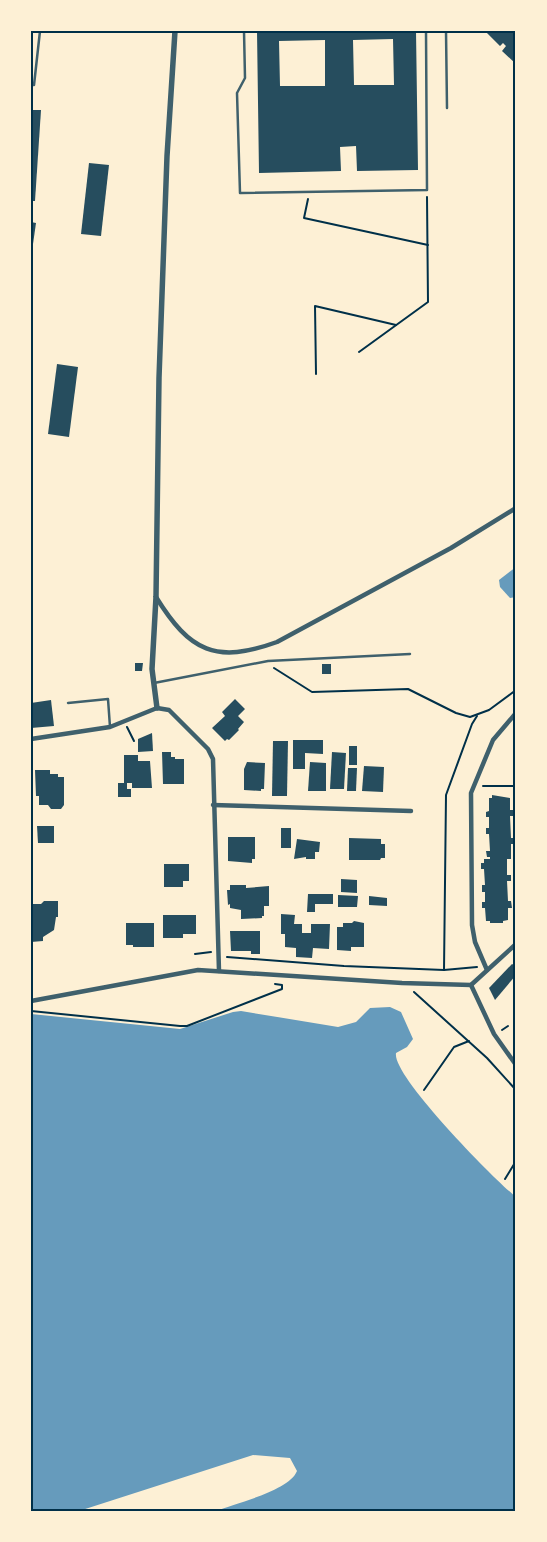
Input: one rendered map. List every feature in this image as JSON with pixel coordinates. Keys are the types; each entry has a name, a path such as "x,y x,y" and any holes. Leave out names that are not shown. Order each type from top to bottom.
{"street":[{"path":"156,708 153,683 159,378 167,156 174,31"},
{"path":"156,597 181,633 197,645 211,651 226,652 259,648 277,642 451,548 516,508"},
{"path":"31,739 110,727 156,708 169,710 208,749 213,759 219,971"},
{"path":"486,970 475,942 472,925 470,801 473,786 493,740 516,713"},
{"path":"213,806 411,811"},
{"path":"31,1001 198,970 402,983 471,985 516,944"},
{"path":"471,985 494,1034 516,1065"}],"lane":[{"path":"31,85 34,85 40,31"},
{"path":"244,31 245,78 238,93 240,193 427,190 426,31"},
{"path":"446,31 447,108"},
{"path":"153,683 268,661 410,654"},
{"path":"68,703 108,699 110,727"}],"path":[{"path":"359,352 428,302 427,190"},
{"path":"310,192 304,218 428,245"},
{"path":"316,374 315,306 396,325"},
{"path":"267,666 279,670 312,692 408,689 463,716 478,715"},
{"path":"444,970 446,795 472,724 478,715 516,690"},
{"path":"125,722 134,741"},
{"path":"473,786 516,786"},
{"path":"195,954 210,952 218,956 344,966 444,970 484,965"},
{"path":"402,983 420,996 469,1041 516,1090"},
{"path":"31,1010 186,1026 282,989 282,985 274,984"},
{"path":"31,1010 41,1007"},
{"path":"424,1090 454,1048 469,1041"},
{"path":"505,1179 516,1161"}],"water":[{"path":"516,567 516,597 510,598 500,587 499,580"},
{"path":"390,1007 401,1012 413,1039 407,1047 396,1053 399,1065 410,1083 467,1150 516,1197 516,1511 216,1511 284,1485 297,1471 290,1458 253,1455 79,1511 31,1511 31,1014 180,1029 241,1011 338,1027 356,1022 370,1008"}],"building":[{"path":"257,31 416,31 418,170 357,171 356,146 340,147 341,171 259,173","holes":["393,39 394,85 354,85 353,40","325,40 325,86 280,86 279,41"]},
{"path":"485,31 516,31 516,64 502,51 506,46 503,43 500,46"},
{"path":"31,110 41,110 35,201 31,201"},
{"path":"89,163 109,165 101,236 81,234"},
{"path":"31,222 36,223 32,251 31,251"},
{"path":"57,364 78,367 69,437 48,434"},
{"path":"135,663 143,663 142,671 135,671"},
{"path":"322,664 331,664 331,674 322,674"},
{"path":"235,699 245,709 238,716 244,722 229,740 225,741 212,728 225,716 222,712"},
{"path":"51,700 54,726 31,728 31,703"},
{"path":"152,733 153,751 138,752 138,739"},
{"path":"293,740 323,740 323,754 305,753 305,769 293,769"},
{"path":"273,741 288,741 287,796 272,796"},
{"path":"349,746 357,746 357,765 349,765"},
{"path":"162,752 171,752 171,757 175,757 175,759 184,759 184,784 163,784"},
{"path":"332,752 346,753 344,789 330,789"},
{"path":"124,755 138,755 138,761 150,761 152,788 132,788 132,783 127,783 127,789 131,789 131,797 118,797 118,783 124,783"},
{"path":"247,762 265,763 264,789 261,789 261,791 244,790 244,769"},
{"path":"310,762 326,763 326,791 308,791"},
{"path":"364,766 384,767 383,792 362,791"},
{"path":"348,768 357,768 356,791 347,791"},
{"path":"35,770 50,770 50,774 58,774 58,777 64,777 64,805 61,809 51,809 48,805 39,805 39,796 36,796"},
{"path":"492,795 510,798 510,810 514,810 515,816 510,816 511,838 515,838 515,844 511,844 511,859 507,859 507,875 511,875 511,881 507,881 508,901 511,901 512,908 508,908 508,920 503,921 503,923 490,923 490,921 486,921 485,908 482,908 482,902 485,902 485,892 482,892 482,885 485,885 484,869 481,869 481,863 484,863 484,859 490,859 490,857 487,857 486,851 490,851 489,834 486,834 486,828 489,828 489,817 486,817 486,812 489,811 489,798 492,798"},
{"path":"37,826 54,826 54,843 38,843"},
{"path":"281,828 291,828 291,848 281,848"},
{"path":"228,837 255,837 255,859 252,859 252,863 228,861"},
{"path":"349,838 381,839 381,844 385,844 385,858 380,860 349,860"},
{"path":"297,839 320,842 319,852 315,852 315,859 306,859 306,857 294,859"},
{"path":"164,864 189,864 189,881 183,881 183,887 164,887"},
{"path":"341,879 357,880 357,893 341,892"},
{"path":"230,885 246,885 246,888 269,886 269,906 264,906 264,916 262,918 241,919 241,910 230,908 230,904 228,905 227,890 230,890"},
{"path":"308,894 333,894 333,904 315,904 315,912 307,912"},
{"path":"338,895 358,896 357,907 338,907"},
{"path":"369,896 387,898 387,906 369,905"},
{"path":"44,901 58,901 58,917 56,917 54,930 43,937 43,941 31,942 31,904 41,904"},
{"path":"281,914 295,915 294,924 302,924 302,933 311,933 311,924 330,924 329,949 313,948 312,958 296,957 296,948 285,947 285,934 281,934"},
{"path":"163,915 196,915 196,934 183,934 183,938 163,938"},
{"path":"354,921 364,923 364,947 351,947 351,951 337,950 337,927 343,927 343,923 352,923"},
{"path":"126,923 154,923 154,947 126,945"},
{"path":"230,931 260,931 260,954 251,954 251,951 231,951"},
{"path":"512,964 516,966 516,975 495,1000 489,988"}]}
